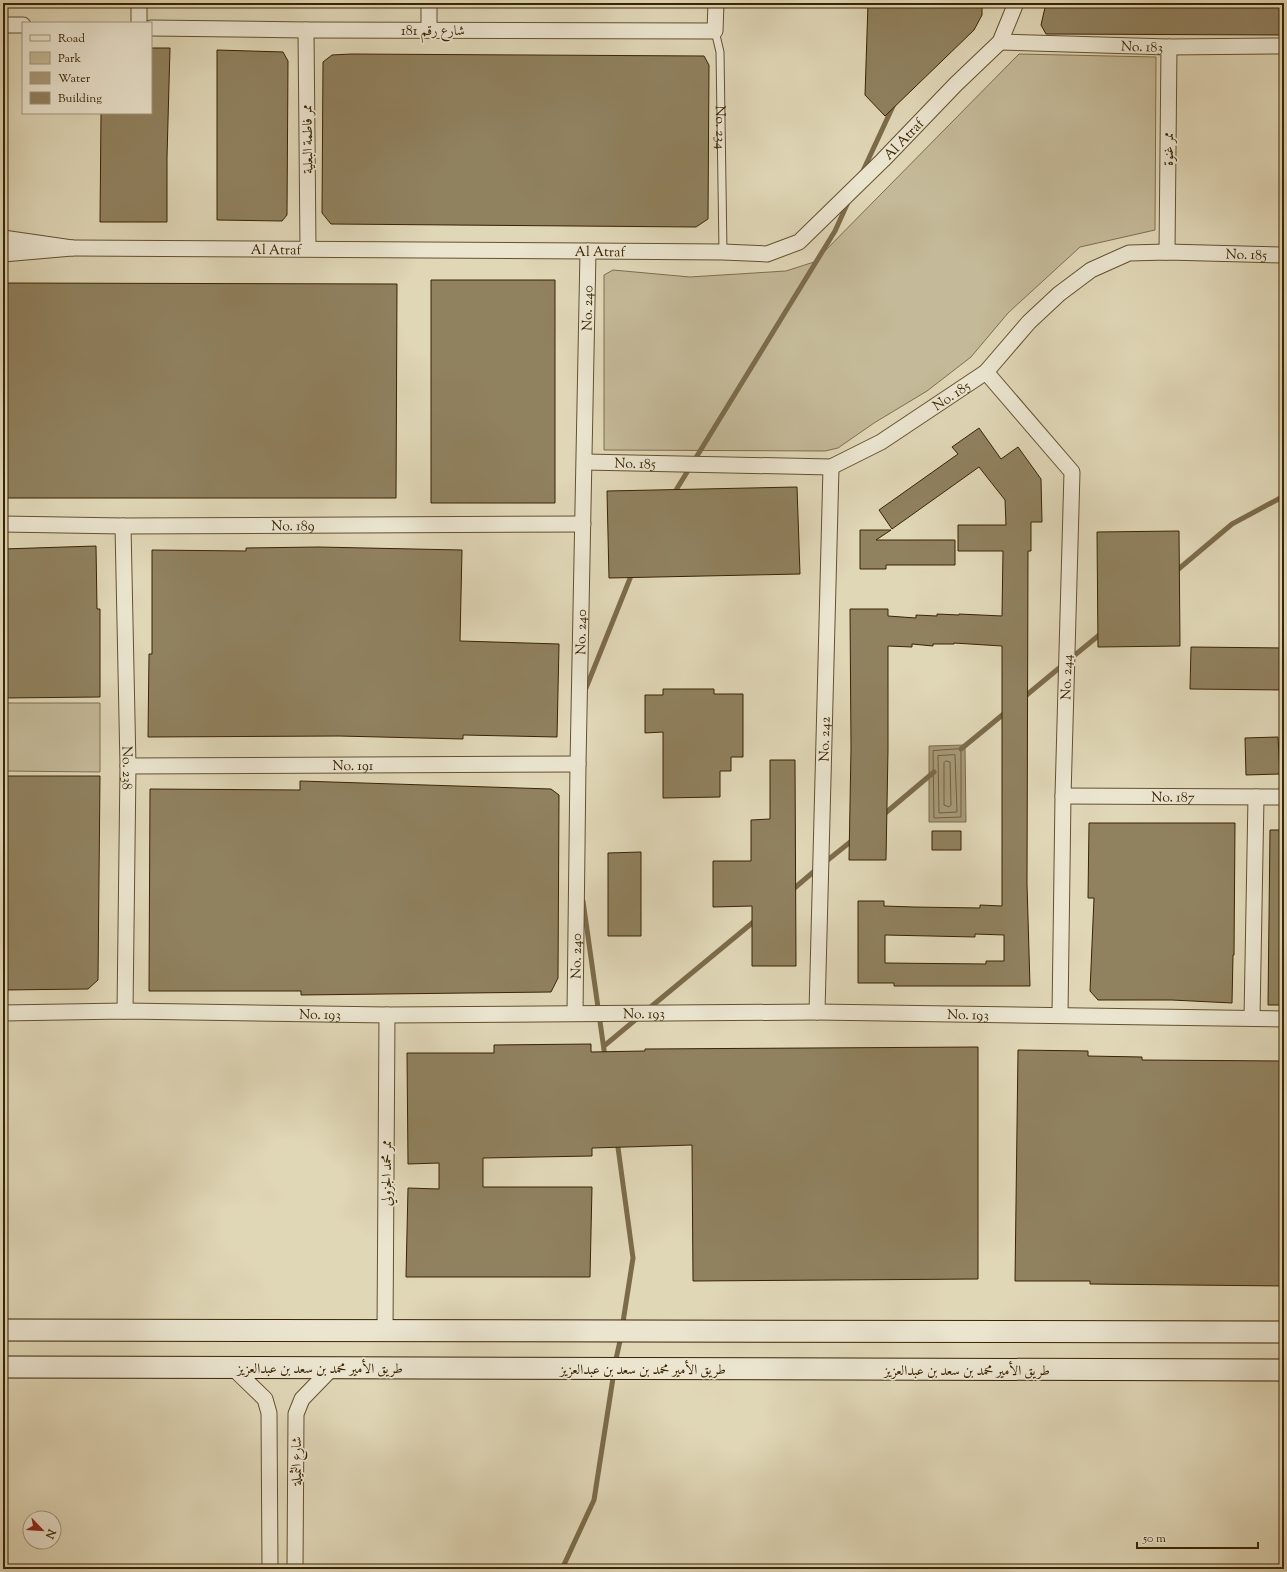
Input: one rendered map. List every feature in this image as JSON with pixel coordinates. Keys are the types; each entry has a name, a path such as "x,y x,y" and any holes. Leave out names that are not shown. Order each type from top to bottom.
{"main road":[{"path":"3,1330 385,1332 997,1330 1284,1332"},
{"name":"طريق الأمير محمد بن سعد بن عبدالعزيز","path":"3,1368 334,1367 1284,1370"}],"street":[{"path":"139,3 139,22"},
{"path":"429,3 429,30"},
{"name":"No. 234","path":"715,31 716,3"},
{"name":"Al Atraf","path":"3,254 72,248 308,248 588,250 767,254 800,242 883,160 956,84 1000,42 1016,3"},
{"path":"3,25 22,25"},
{"name":"شارع رقم 181","path":"152,28 715,31"},
{"name":"ممر فاطمة البعلية","path":"306,30 308,248"},
{"name":"No. 183","path":"1000,42 1169,47 1284,46"},
{"name":"ممر غنوة","path":"1167,252 1169,47"},
{"name":"Al Atraf","path":"3,238 72,248"},
{"name":"No. 240","path":"575,1014 578,764 588,250"},
{"name":"No. 185","path":"585,462 831,467 881,442 986,372 1029,322 1058,294 1091,270 1128,253 1167,252 1284,255"},
{"name":"No. 244","path":"986,372 1072,472 1063,796 1060,1014"},
{"name":"No. 242","path":"817,1012 831,467"},
{"name":"No. 189","path":"3,524 124,526 583,524"},
{"name":"No. 238","path":"124,526 128,766 125,1011"},
{"name":"No. 191","path":"128,766 578,764"},
{"name":"No. 187","path":"1063,796 1284,797"},
{"path":"1252,1018 1256,797"},
{"name":"No. 193","path":"3,1012 125,1011 387,1015 817,1012 1060,1014 1284,1019"},
{"name":"ممر محمد الجزولي","path":"385,1332 387,1015"},
{"name":"شارع الثميلة","path":"295,1569 296,1414 302,1399 334,1367"},
{"name":"شارع الثميلة","path":"233,1368 265,1399 269,1414 270,1569"}],"lane":[{"name":"No. 234","path":"715,31 720,52 723,252"}],"green space":[{"path":"1019,54 1156,57 1155,230 1080,247 1008,313 971,357 927,391 874,423 838,448 825,451 604,450 604,275 613,270 690,277 786,271 814,262"},
{"path":"3,703 100,703 100,772 3,771"}],"water":[{"path":"965,745 966,822 929,822 929,746"}],"building":[{"path":"868,3 982,3 982,15 974,30 885,116 865,95"},
{"path":"1046,3 1284,3 1284,35 1046,34 1041,25"},
{"path":"152,48 170,48 167,222 100,222 101,114 152,114"},
{"path":"217,50 283,52 288,61 287,215 282,221 217,220"},
{"path":"332,55 704,56 709,65 708,219 696,227 331,224 322,213 323,62"},
{"path":"431,280 555,280 555,503 431,503"},
{"path":"3,283 397,284 396,498 3,498"},
{"path":"979,428 1001,459 1018,447 1041,479 1042,522 1031,522 1031,551 1028,551 1027,884 1030,986 894,986 894,983 858,983 858,901 884,901 884,906 980,908 980,905 1002,906 1002,646 954,643 933,644 933,646 912,644 912,647 888,646 886,860 849,860 851,749 850,609 888,609 888,616 916,618 916,615 937,616 937,614 1002,616 1003,551 958,551 958,525 1006,525 1005,500 979,467 892,529 879,510 958,454 952,447","holes":["975,934 1004,935 1004,961 986,961 986,964 885,963 885,935 975,937"]},
{"path":"797,487 800,574 609,578 607,491"},
{"path":"860,530 891,530 876,540 955,540 955,565 886,565 886,569 860,569"},
{"path":"1179,531 1180,646 1098,647 1097,532"},
{"path":"96,546 97,609 100,609 100,697 3,698 3,549"},
{"path":"318,547 462,550 460,641 559,644 557,737 463,735 463,739 339,736 148,737 149,654 152,654 152,550 246,551 246,548"},
{"path":"1191,647 1284,648 1284,690 1190,689"},
{"path":"663,689 714,689 714,694 743,694 743,757 731,757 731,771 720,771 720,797 663,798 663,732 645,733 645,695 663,695"},
{"path":"1278,737 1280,774 1246,775 1245,738"},
{"path":"770,760 795,760 796,966 752,966 752,906 713,907 713,861 751,861 751,820 770,819"},
{"path":"3,776 100,776 98,980 88,989 3,990"},
{"path":"300,781 551,789 559,795 558,978 551,992 301,995 301,991 149,991 150,789 300,790"},
{"path":"1089,823 1235,823 1232,1003 1172,1000 1098,1000 1090,991 1094,898 1088,898"},
{"path":"1270,830 1284,830 1284,1005 1268,1005"},
{"path":"932,831 961,831 961,850 932,850"},
{"path":"641,852 641,936 608,936 608,853"},
{"path":"591,1044 591,1052 645,1051 645,1049 978,1047 978,1279 693,1281 692,1145 592,1148 592,1156 483,1158 483,1187 592,1187 590,1277 406,1277 408,1188 439,1189 439,1163 408,1164 407,1053 494,1053 494,1045"},
{"path":"1018,1050 1088,1051 1088,1056 1142,1057 1142,1060 1284,1061 1284,1286 1090,1284 1090,1281 1015,1281"}],"waterway":[{"path":"862,173 894,104"},
{"path":"673,495 835,231 849,200"},
{"path":"1175,572 1232,524 1284,496"},
{"path":"586,688 633,571"},
{"path":"1070,659 1103,632"},
{"path":"1023,698 1064,664"},
{"path":"961,749 1006,712"},
{"path":"883,815 934,772"},
{"path":"824,863 854,839"},
{"path":"791,891 818,868"},
{"path":"583,901 605,1057"},
{"path":"647,1010 757,919"},
{"path":"604,1046 640,1016"},
{"path":"617,1140 633,1258 623,1322"},
{"path":"616,1359 620,1341"},
{"path":"562,1569 594,1500 613,1378"}]}
